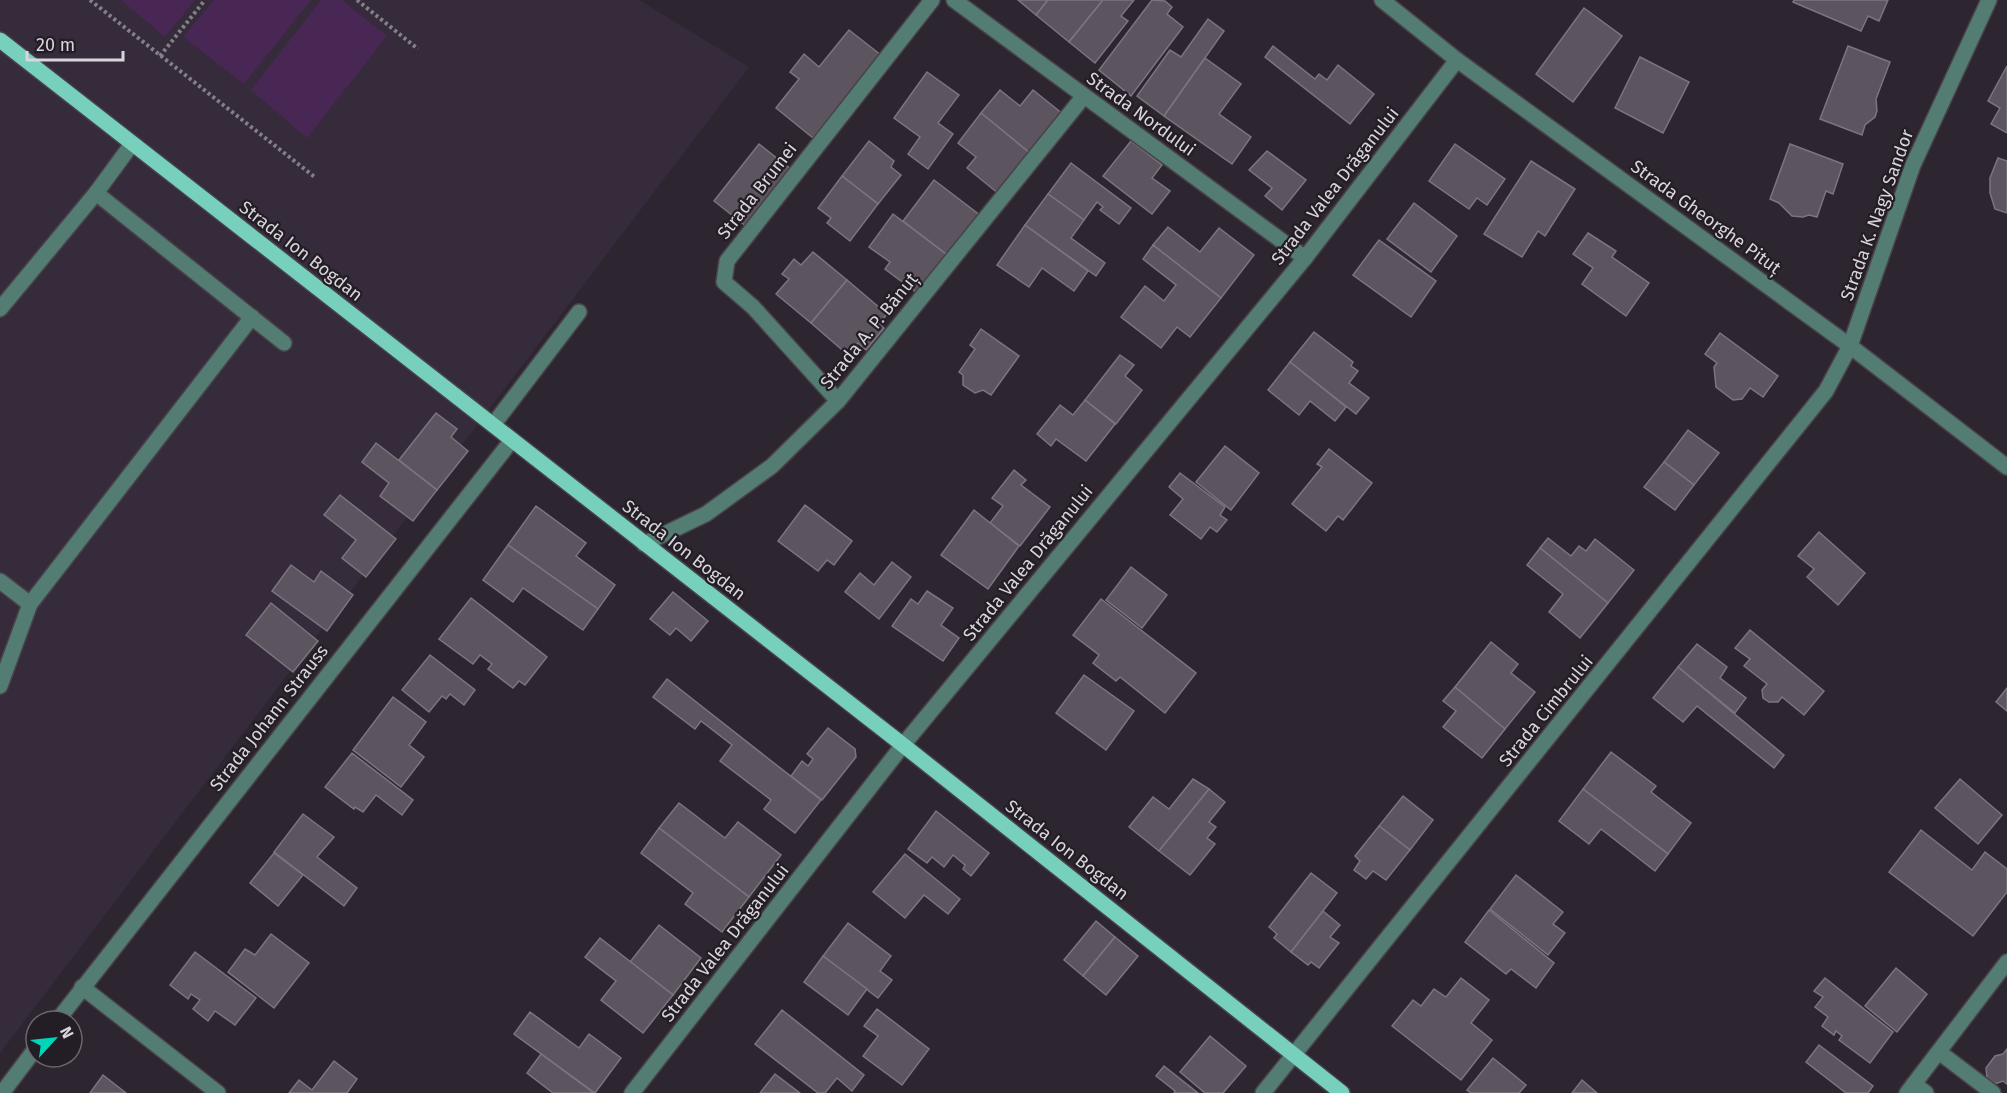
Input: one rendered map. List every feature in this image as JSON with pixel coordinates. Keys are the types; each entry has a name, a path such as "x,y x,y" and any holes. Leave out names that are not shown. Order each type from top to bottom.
{"main road":[{"name":"Strada Ion Bogdan","path":"0,40 903,745 1342,1093"}],"street":[{"name":"Strada Brumei","path":"838,401 753,307 724,282 727,261 932,0"},
{"name":"Strada Nordului","path":"954,0 1305,258"},
{"name":"Strada Gheorghe Pituț","path":"1382,0 1457,60 1850,346 2007,467"},
{"name":"Strada K. Nagy Sandor","path":"1850,346 1913,165 1989,0"},
{"name":"Strada Valea Drăganului","path":"632,1093 903,745 1305,258 1457,60"},
{"name":"Strada A. P. Bănuț","path":"644,544 706,514 772,466 838,401 1084,96"},
{"path":"0,309 96,193 132,144"},
{"path":"96,193 284,343"},
{"path":"493,425 579,312"},
{"path":"0,686 30,603 252,317"},
{"name":"Strada Cimbrului","path":"1263,1093 1826,391 1850,346"},
{"name":"Strada Johann Strauss","path":"66,1009 513,440"},
{"path":"0,581 30,603"},
{"path":"1916,1090 1939,1052 2007,962"},
{"path":"82,987 218,1093"},
{"path":"1939,1052 1993,1093"},
{"path":"2,1093 24,1064"}],"path":[{"path":"90,0 316,178"},
{"path":"160,56 205,0"},
{"path":"357,0 418,49"}],"shaded area":[{"path":"0,0 639,0 749,67 33,1009 24,1009 24,1021 0,1053"},
{"path":"121,0 195,0 165,37"},
{"path":"214,0 311,0 244,84 183,37"},
{"path":"321,0 342,0 387,36 307,138 251,90"}],"building":[{"path":"1018,0 1048,0 1036,15"},
{"path":"1048,0 1103,0 1069,42 1036,15"},
{"path":"1103,0 1134,0 1121,16 1128,21 1095,63 1069,42"},
{"path":"1152,0 1165,1 1172,7 1167,14 1183,27 1131,96 1099,70"},
{"path":"1794,0 1888,0 1879,21 1868,16 1861,31 1793,2"},
{"path":"1584,8 1622,36 1573,102 1536,74"},
{"path":"1208,19 1224,31 1164,116 1137,96 1170,50 1181,57"},
{"path":"849,30 881,55 813,138 776,108 799,79 790,72 804,54 819,67"},
{"path":"1273,46 1315,79 1319,74 1327,80 1338,65 1374,94 1350,124 1265,57"},
{"path":"1848,46 1890,62 1876,99 1875,117 1865,125 1862,135 1820,119"},
{"path":"1640,57 1689,82 1663,133 1615,108"},
{"path":"1205,58 1241,84 1219,114 1251,137 1232,164 1164,116"},
{"path":"2007,66 2007,133 1991,124 2000,108 1988,101"},
{"path":"927,72 959,95 938,123 953,134 928,169 908,154 920,137 894,118"},
{"path":"1000,90 1020,106 1033,90 1063,114 1031,154 981,113"},
{"path":"981,113 1031,154 999,194 967,168 976,157 958,143"},
{"path":"869,141 894,161 891,167 901,175 878,204 842,176"},
{"path":"1131,141 1162,165 1152,178 1170,191 1152,214 1103,176"},
{"path":"759,144 792,170 747,227 714,201"},
{"path":"1455,144 1505,179 1487,205 1477,198 1469,209 1429,181"},
{"path":"1790,144 1843,164 1833,194 1826,191 1817,217 1792,216 1779,203 1770,199"},
{"path":"1267,151 1306,180 1282,210 1265,196 1272,188 1249,170"},
{"path":"1998,158 2007,161 2007,213 1995,209 1990,193 1990,178"},
{"path":"1531,161 1575,189 1545,236 1538,231 1522,257 1484,234"},
{"path":"1071,163 1131,208 1119,224 1100,210 1103,207 1097,202 1084,220 1048,194"},
{"path":"842,176 878,204 850,241 827,223 831,218 818,208"},
{"path":"934,180 981,216 950,257 903,221"},
{"path":"1048,194 1084,220 1071,238 1105,263 1096,276 1025,225"},
{"path":"1414,203 1457,236 1431,272 1387,239"},
{"path":"893,214 950,257 921,296 885,269 890,262 869,247"},
{"path":"1025,225 1088,271 1074,291 1042,268 1029,287 997,265"},
{"path":"1168,227 1200,252 1219,228 1254,255 1221,298 1153,245"},
{"path":"1588,233 1616,251 1612,257 1649,283 1626,316 1582,284 1593,268 1573,254"},
{"path":"1379,240 1436,281 1411,317 1353,275"},
{"path":"1153,245 1221,298 1190,337 1177,327 1161,348 1121,317 1145,286 1164,301 1176,285 1143,259"},
{"path":"813,252 847,280 811,323 776,294 789,279 782,274 794,259 801,265"},
{"path":"847,280 887,314 879,324 884,328 866,350 858,343 848,355 811,323"},
{"path":"981,329 1019,356 991,395 983,390 975,393 963,385 963,375 959,372 975,349 970,345"},
{"path":"1314,332 1353,362 1351,366 1358,371 1349,383 1369,398 1356,414 1290,362"},
{"path":"1720,333 1778,376 1763,397 1750,388 1742,399 1733,400 1716,387 1714,367 1717,363 1705,354"},
{"path":"1120,355 1134,365 1125,376 1142,390 1116,424 1085,400"},
{"path":"1290,362 1346,407 1335,421 1310,401 1299,415 1268,390"},
{"path":"1085,400 1115,424 1086,461 1056,439 1051,446 1037,434 1060,405 1073,415"},
{"path":"436,413 457,429 451,437 468,451 437,490 399,460"},
{"path":"1688,430 1719,453 1694,485 1664,462"},
{"path":"376,443 437,490 413,521 380,496 389,483 362,462"},
{"path":"1225,446 1259,473 1231,510 1196,482"},
{"path":"1329,449 1372,483 1343,520 1338,516 1326,531 1292,504 1322,467 1317,464"},
{"path":"1664,462 1694,485 1675,510 1644,487"},
{"path":"1014,470 1026,480 1021,485 1050,507 1020,546 990,523 1003,506 992,498"},
{"path":"1180,473 1225,507 1220,515 1227,520 1217,532 1210,527 1201,539 1170,515 1183,499 1169,487"},
{"path":"340,495 396,539 366,577 342,558 356,540 324,515"},
{"path":"805,505 852,541 834,565 827,560 818,571 778,541"},
{"path":"536,506 586,543 576,556 615,585 598,609 508,545"},
{"path":"974,510 1019,546 988,589 941,555"},
{"path":"1819,532 1865,573 1838,605 1807,577 1814,569 1798,556"},
{"path":"1548,538 1571,556 1579,546 1586,551 1595,539 1634,570 1608,603 1540,548"},
{"path":"508,545 598,609 583,630 523,588 513,602 483,580"},
{"path":"1540,548 1608,603 1580,638 1549,612 1563,594 1527,565"},
{"path":"892,562 911,577 879,619 845,592 860,573 874,585"},
{"path":"291,565 314,582 321,571 353,595 327,631 272,591"},
{"path":"1131,567 1167,595 1142,628 1106,600"},
{"path":"927,591 953,608 941,625 959,638 943,661 892,626 911,599 918,604"},
{"path":"673,592 708,621 691,641 676,628 670,635 650,619"},
{"path":"471,598 547,657 525,685 519,681 513,688 488,669 492,664 480,655 473,664 439,639"},
{"path":"1101,599 1196,673 1165,713 1120,677 1116,681 1093,663 1099,655 1073,635"},
{"path":"271,603 318,641 293,672 246,635"},
{"path":"1750,630 1824,691 1804,715 1782,697 1778,702 1769,702 1763,698 1762,690 1767,684 1744,666 1750,659 1735,648"},
{"path":"1491,642 1518,664 1511,673 1535,692 1505,729 1455,687"},
{"path":"1697,644 1727,667 1720,678 1746,698 1735,713 1678,667"},
{"path":"430,655 475,690 464,705 450,694 446,699 442,696 429,712 402,690"},
{"path":"1678,667 1784,755 1774,768 1697,706 1683,722 1653,698"},
{"path":"1084,675 1134,711 1106,750 1056,713"},
{"path":"667,679 821,800 795,833 764,809 771,800 720,761 732,745 701,721 695,729 653,697"},
{"path":"1455,687 1505,729 1482,758 1443,727 1456,711 1443,701"},
{"path":"2007,688 2007,711 1996,702"},
{"path":"393,697 426,722 409,745 424,757 401,787 353,750"},
{"path":"828,728 855,749 856,757 822,800 791,776 802,761 808,766 813,759 807,754"},
{"path":"1611,752 1656,786 1651,792 1691,823 1668,854 1583,789"},
{"path":"352,753 413,800 402,815 376,795 363,812 355,807 354,809 325,787"},
{"path":"1193,779 1209,789 1159,851 1129,827 1153,797 1169,809"},
{"path":"1960,779 2002,815 1978,844 1935,808"},
{"path":"1209,789 1225,802 1209,822 1216,827 1207,838 1215,844 1190,875 1159,851"},
{"path":"1583,789 1668,854 1655,871 1601,829 1589,844 1559,821"},
{"path":"1403,796 1433,820 1410,850 1379,826"},
{"path":"679,803 725,838 738,822 781,855 749,897 659,828"},
{"path":"936,811 989,853 971,876 963,869 965,865 953,855 944,867 932,857 927,863 908,849"},
{"path":"303,814 334,837 317,857 357,888 344,906 274,852"},
{"path":"1379,826 1410,850 1386,880 1373,871 1366,879 1354,870 1360,861 1355,856"},
{"path":"659,828 749,897 722,932 685,904 693,893 641,853"},
{"path":"1921,830 1972,870 1985,852 2007,869 2007,892 1973,936 1889,872"},
{"path":"274,853 303,875 278,906 250,883"},
{"path":"905,854 960,899 948,914 924,895 905,918 873,892"},
{"path":"1311,873 1337,893 1291,952 1274,938 1277,934 1269,927"},
{"path":"1516,875 1563,912 1553,924 1565,933 1548,955 1490,909"},
{"path":"1489,910 1554,963 1536,988 1511,969 1506,974 1465,942"},
{"path":"1323,911 1340,925 1330,937 1339,943 1319,968 1311,962 1308,965 1291,952"},
{"path":"1096,921 1115,937 1083,976 1064,960"},
{"path":"848,923 891,956 880,971 892,980 878,998 823,956"},
{"path":"659,925 701,958 673,995 630,962"},
{"path":"271,934 309,963 274,1008 228,972 245,949 255,955"},
{"path":"1115,937 1138,956 1106,995 1083,976"},
{"path":"600,938 673,995 643,1033 601,1000 616,981 585,957"},
{"path":"195,952 256,998 235,1025 215,1011 208,1021 193,1009 200,1000 191,994 188,999 170,985"},
{"path":"823,956 867,989 848,1015 804,982"},
{"path":"1896,968 1927,994 1897,1032 1865,1006"},
{"path":"1461,978 1489,1000 1471,1023 1492,1040 1461,1080 1392,1026 1413,1000 1421,1006 1434,989 1446,997"},
{"path":"1825,978 1893,1032 1870,1063 1839,1040 1842,1036 1836,1031 1834,1035 1822,1026 1828,1017 1815,1007 1823,997 1814,991"},
{"path":"877,1009 929,1049 902,1085 863,1056 878,1036 864,1026"},
{"path":"782,1010 864,1075 852,1091 837,1078 825,1093 818,1093 755,1044"},
{"path":"530,1012 579,1048 589,1034 621,1058 595,1093 514,1034"},
{"path":"1210,1036 1246,1066 1223,1093 1205,1093 1180,1072"},
{"path":"1819,1045 1873,1086 1868,1093 1846,1093 1806,1062"},
{"path":"2007,1049 2007,1084 2003,1081 1995,1084 1987,1078 1986,1068 1995,1056 2003,1054"},
{"path":"541,1054 594,1093 553,1093 527,1073"},
{"path":"1493,1058 1526,1085 1519,1093 1471,1093 1467,1090"},
{"path":"334,1061 357,1079 347,1093 289,1093 299,1080 312,1090"},
{"path":"1164,1066 1198,1093 1174,1093 1175,1091 1156,1076"},
{"path":"775,1074 800,1093 760,1093"},
{"path":"103,1075 126,1093 90,1093"},
{"path":"1582,1080 1597,1093 1572,1093"}]}
